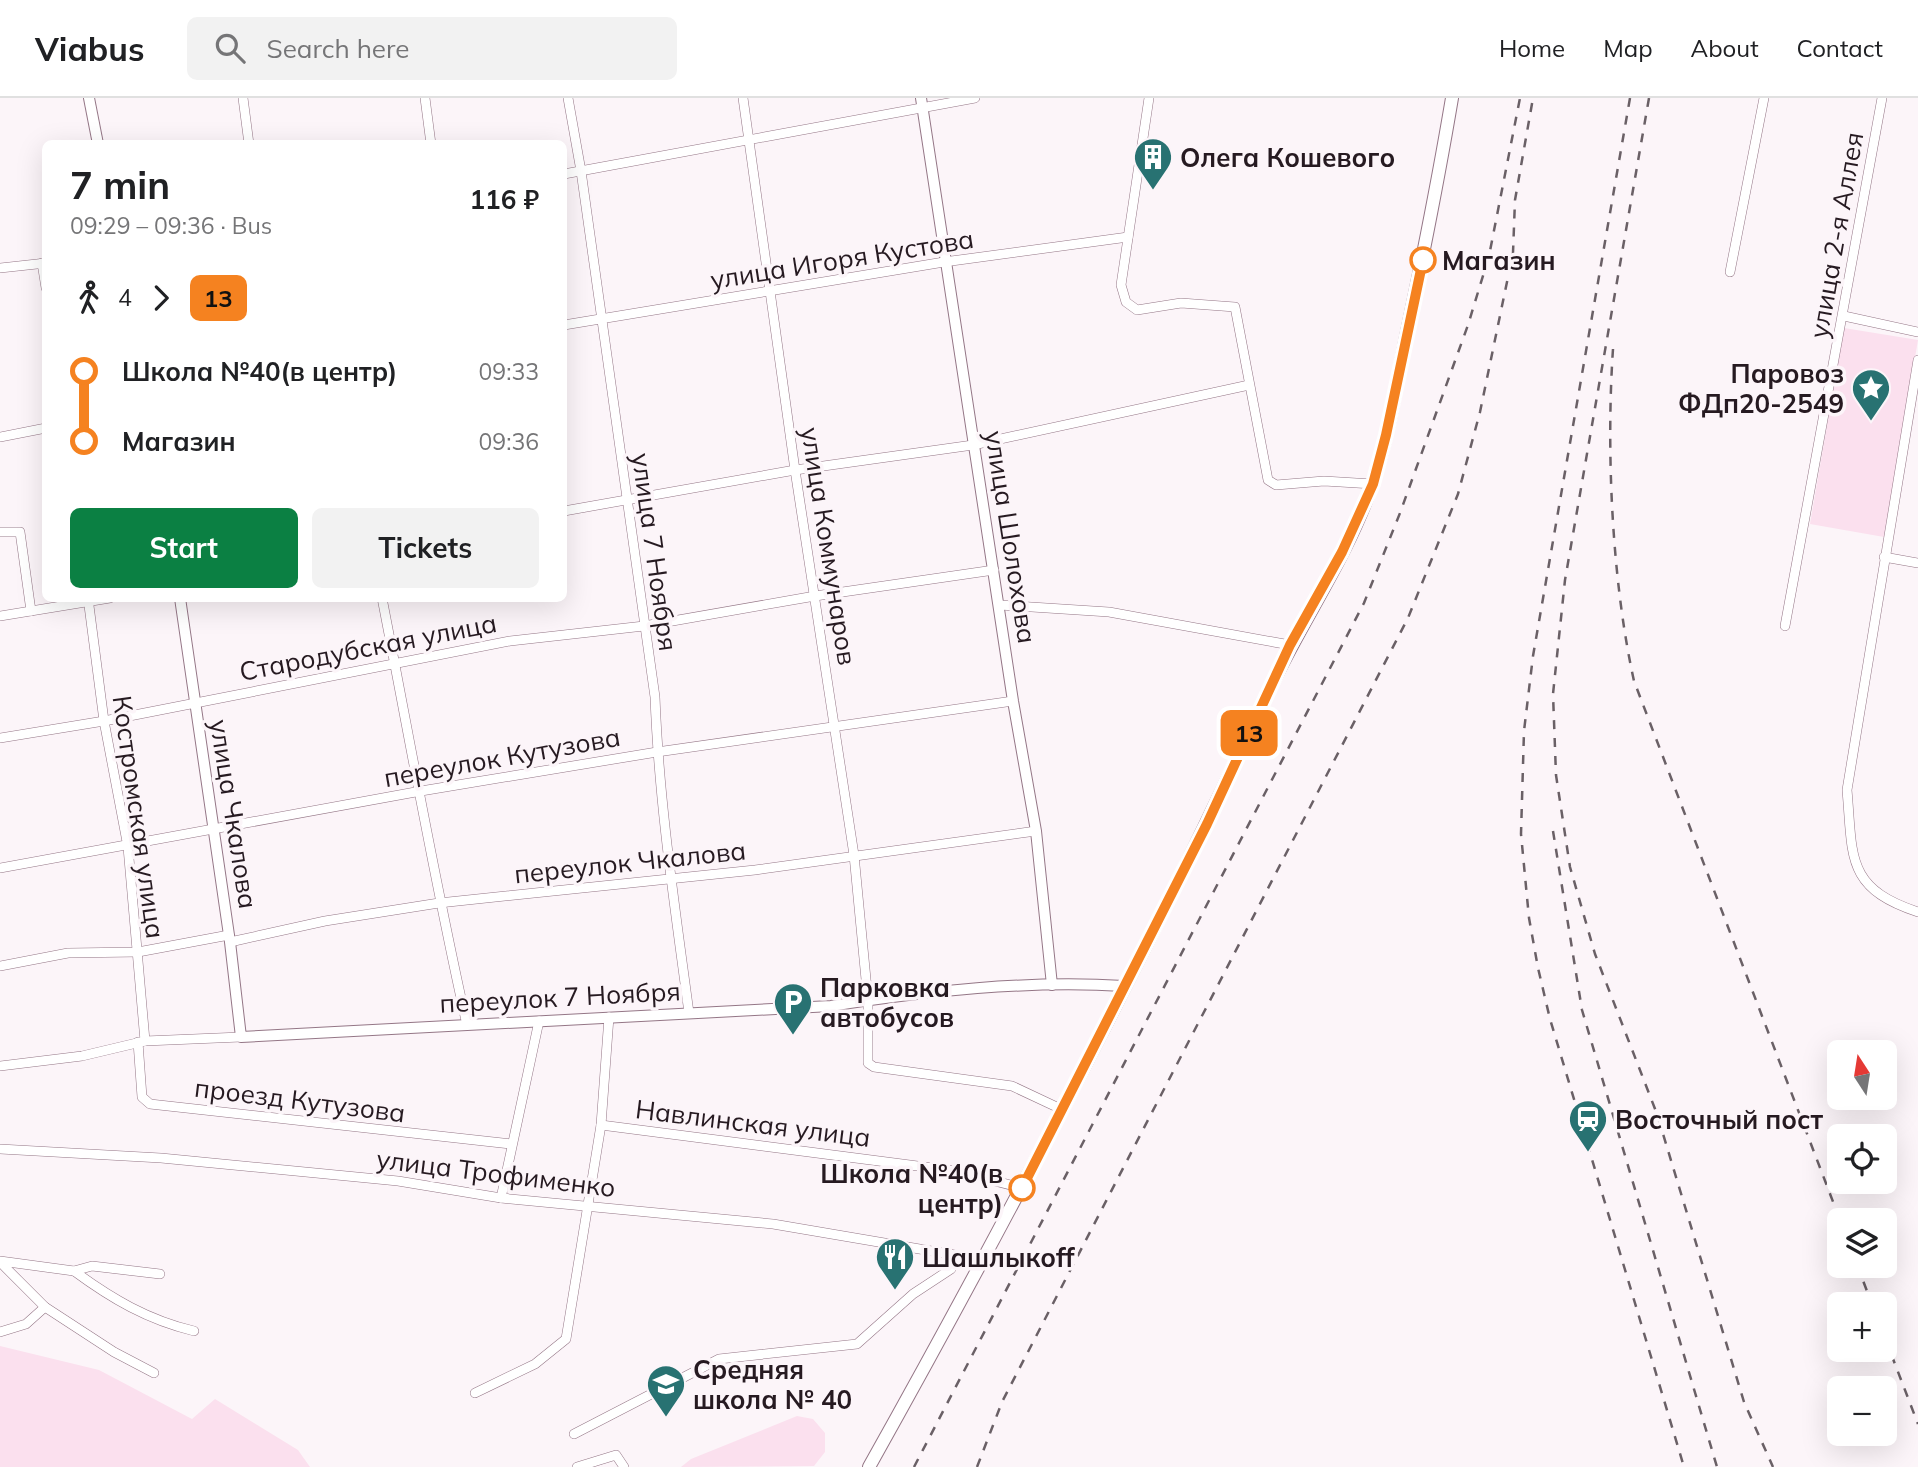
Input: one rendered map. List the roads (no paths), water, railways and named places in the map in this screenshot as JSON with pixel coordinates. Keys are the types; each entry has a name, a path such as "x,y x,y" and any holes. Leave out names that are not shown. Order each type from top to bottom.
{"main road":[{"path":"869,1467 1022,1188 1207,824 1290,645 1342,552 1373,484 1420,275 1452,98"}],"street":[{"path":"89,98 97,140"},
{"path":"243,98 248,140"},
{"path":"425,98 430,140"},
{"name":"улица 7 Ноября","path":"568,98 581,171 655,697 657,752 689,1013"},
{"name":"улица Коммунаров","path":"743,98 795,470 854,855 868,1000 867,1060 871,1066 1012,1086 1061,1109"},
{"path":"567,173 749,142 922,103 975,98"},
{"path":"1149,98 1121,285 1126,302 1137,310 1181,303 1235,307 1268,480 1276,485 1324,481 1373,484"},
{"path":"1730,272 1764,98"},
{"name":"улица 2-я Аллея","path":"1784,626 1844,316 1882,98"},
{"name":"улица Шолохова","path":"922,103 944,262 995,570 1013,702 1036,831 1052,985"},
{"name":"улица Игоря Кустова","path":"567,325 771,289 1128,237"},
{"path":"0,268 42,263"},
{"path":"1844,316 1918,332"},
{"path":"1918,360 1859,703 1847,790 1853,860 1860,876 1871,889 1918,912"},
{"path":"567,510 795,470 973,445 1124,414 1249,384"},
{"path":"0,437 42,429"},
{"path":"0,532 20,532 31,611"},
{"path":"1884,557 1918,563"},
{"name":"Стародубская улица","path":"0,738 104,721 510,641 644,626 815,596 995,570"},
{"path":"0,616 82,602"},
{"name":"Костромская улица","path":"88,602 104,721 128,847 138,952 142,1042"},
{"name":"улица Чкалова","path":"180,602 193,702 230,939 241,1037"},
{"path":"383,602 421,791 439,904 467,1025"},
{"path":"1000,605 1108,612 1290,645"},
{"name":"переулок Кутузова","path":"0,868 128,847 421,791 657,752 1013,702"},
{"name":"переулок Чкалова","path":"0,966 68,953 138,952 439,904 755,870 1036,831"},
{"name":"переулок 7 Ноября","path":"0,1066 82,1056 142,1042 831,1006 903,995 1052,985 1124,986"},
{"path":"475,1393 535,1364 565,1343 601,1125 608,1017"},
{"path":"501,1198 539,1021"},
{"name":"проезд Кутузова","path":"142,1042 142,1097 150,1104 511,1144"},
{"name":"Навлинская улица","path":"601,1125 943,1169 1022,1188"},
{"name":"улица Трофименко","path":"0,1149 160,1158 398,1181 501,1198 772,1224 984,1260"},
{"path":"574,1434 719,1359 857,1344 878,1322 913,1294 951,1269 958,1256"},
{"path":"0,1261 74,1271 92,1266 160,1273"},
{"path":"0,1261 45,1307 114,1352 154,1373"},
{"path":"74,1271 113,1300 161,1323 194,1331"},
{"path":"0,1332 26,1324 45,1307"},
{"path":"577,1467 616,1455 624,1467"}],"railway":[{"path":"914,1467 1364,603 1400,513 1468,325 1489,256 1520,98"},
{"path":"977,1467 1002,1402 1408,618 1458,494 1480,412 1513,253 1515,200 1533,98"},
{"path":"1630,98 1533,656 1524,731 1521,834 1529,918 1550,1019 1684,1467"},
{"path":"1649,98 1565,580 1553,694 1556,775 1570,867 1595,954 1657,1114 1744,1402 1773,1467"},
{"path":"1613,349 1610,430 1613,516 1620,602 1634,681 1835,1208"},
{"path":"1553,831 1582,1010 1717,1467"},
{"path":"1862,1278 1867,1292"},
{"path":"1894,1362 1918,1424"}],"place":[{"name":"Олега Кошевого","path":"1153,191"},
{"name":"Магазин","path":"1423,260"},
{"name":"Паровоз ФДп20-2549","path":"1871,422"},
{"name":"Парковка автобусов","path":"793,1036"},
{"name":"Восточный пост","path":"1588,1153"},
{"name":"Школа №40(в центр)","path":"1022,1188"},
{"name":"Шашлыкоff","path":"895,1291"},
{"name":"Средняя школа № 40","path":"666,1418"}]}
